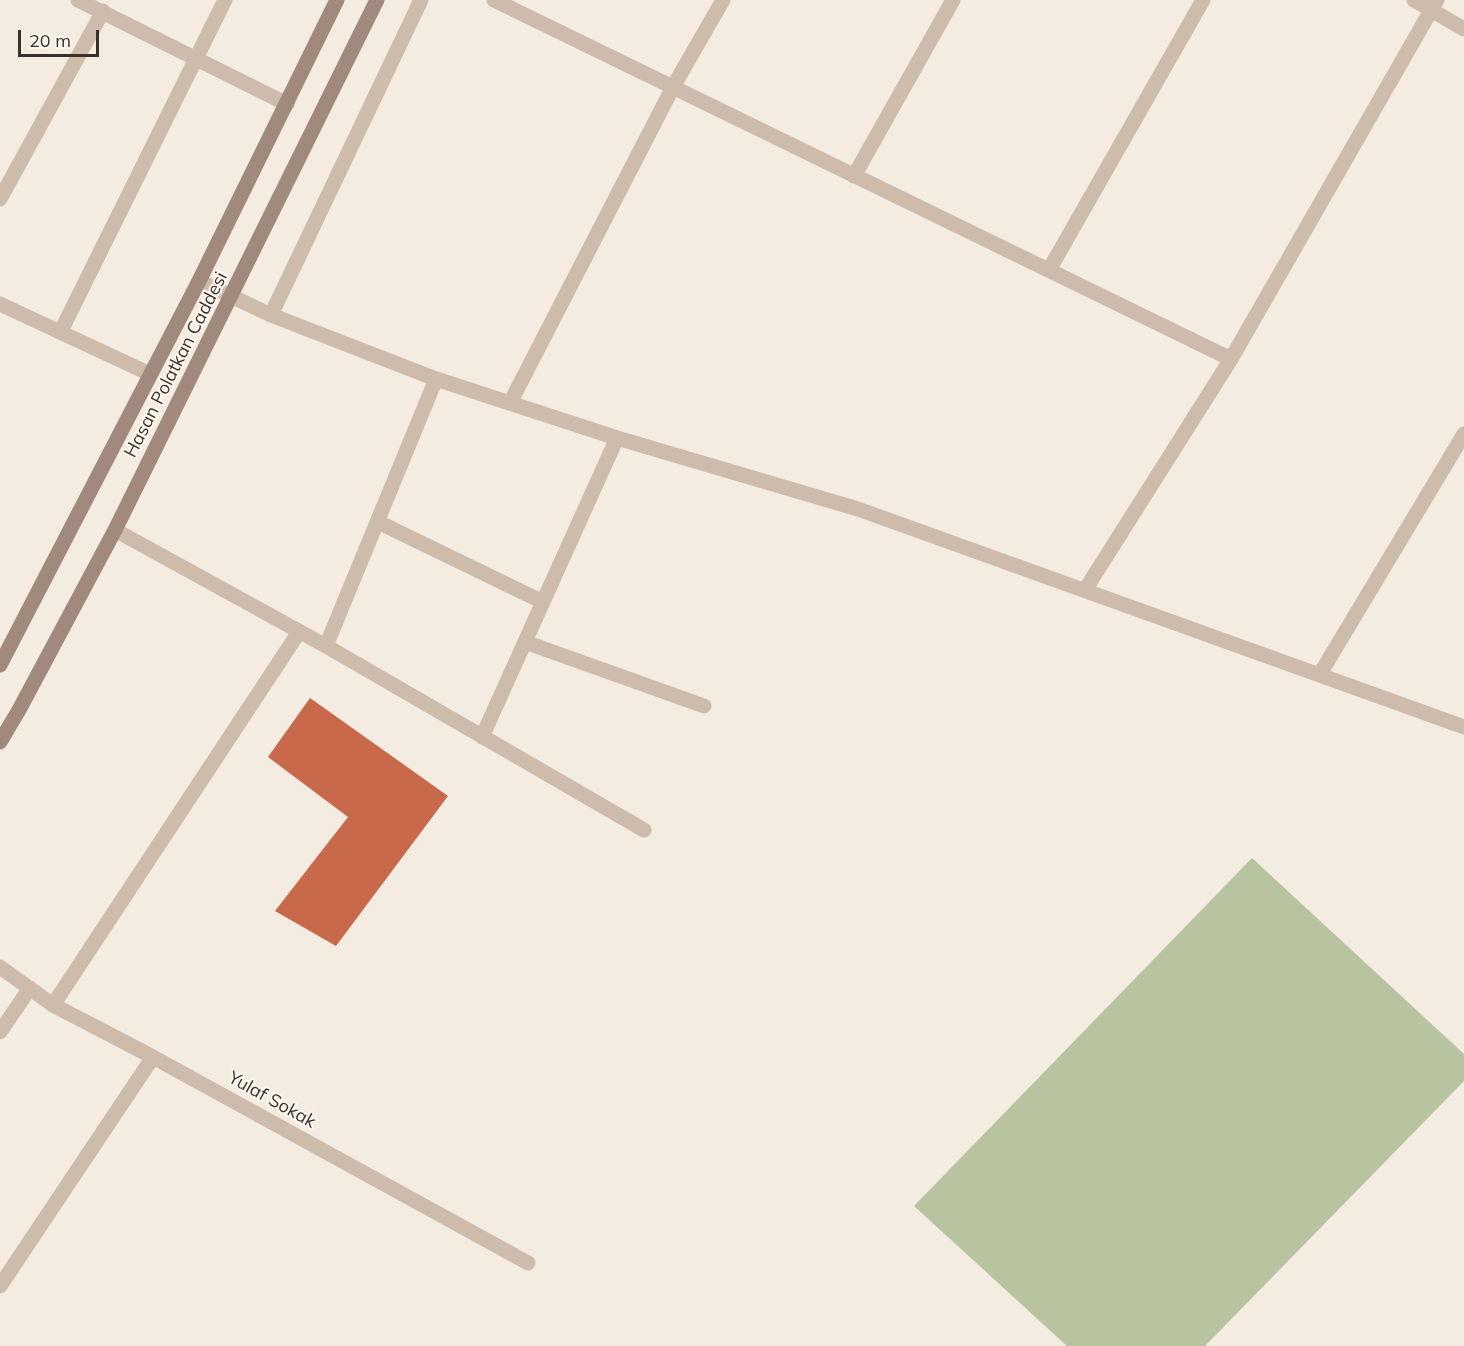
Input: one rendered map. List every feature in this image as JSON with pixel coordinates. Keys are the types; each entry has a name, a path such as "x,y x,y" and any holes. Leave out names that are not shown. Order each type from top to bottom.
{"main road":[{"name":"Hasan Polatkan Caddesi","path":"0,664 200,281 338,0"},
{"name":"Hasan Polatkan Caddesi","path":"0,742 19,711 115,530 377,0"}],"street":[{"path":"78,0 287,104"},
{"path":"61,331 225,0"},
{"path":"271,315 421,0"},
{"path":"494,0 1230,359"},
{"path":"510,403 673,87 723,0"},
{"path":"854,176 953,0"},
{"path":"1049,270 1203,0"},
{"path":"1414,0 1434,5 1464,29"},
{"path":"1085,590 1230,359 1434,5"},
{"path":"0,199 103,11"},
{"path":"200,281 271,315 436,379 617,438 858,509 1464,727"},
{"path":"0,304 150,374"},
{"path":"326,646 436,379"},
{"path":"1320,674 1464,434"},
{"path":"482,736 617,438"},
{"path":"378,522 543,602"},
{"path":"115,530 326,646 644,830"},
{"path":"53,1005 299,632"},
{"path":"525,642 704,706"},
{"name":"Yulaf Sokak","path":"0,967 53,1005 153,1057 528,1263"},
{"path":"0,1032 30,988"},
{"path":"0,1286 153,1057"}],"green space":[{"path":"1252,858 1464,1054 1464,1081 1205,1346 1067,1346 914,1206"}],"building":[{"path":"310,698 448,796 336,946 275,911 348,817 268,757"}]}
